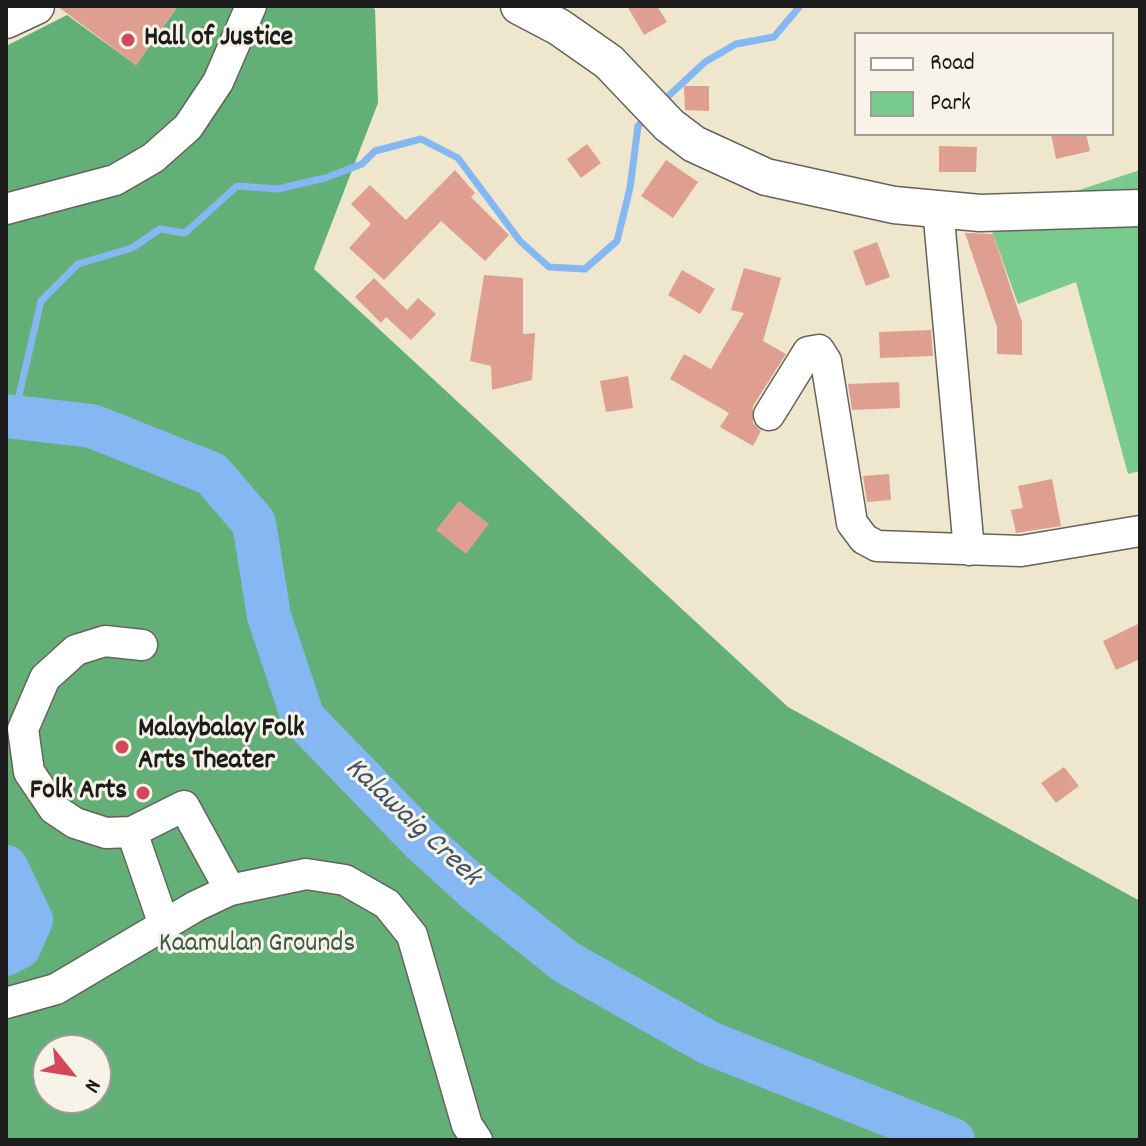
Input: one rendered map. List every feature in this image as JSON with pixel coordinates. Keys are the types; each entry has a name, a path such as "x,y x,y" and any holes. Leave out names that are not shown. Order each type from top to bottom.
{"main road":[{"path":"6,20 36,6"},
{"path":"519,6 586,44 694,144 766,177 894,205 980,213 1140,208"}],"street":[{"path":"6,209 115,180 153,158 188,127 218,82 251,6"},
{"path":"938,208 969,550"},
{"path":"769,415 808,352 819,350 826,361 852,523 864,539 877,546 1021,551 1140,531"},
{"path":"142,645 105,641 76,650 45,678 23,729 29,772 54,809 75,823 106,833 132,832 184,806 230,890"},
{"path":"132,832 164,925"},
{"path":"6,1003 56,989 230,890 306,874 345,880 387,904 412,935 463,1111 477,1140"}],"green space":[{"name":"Kaamulan Grounds","path":"178,6 368,6 375,9 378,103 314,269 788,707 1140,901 1140,1140 6,1140 6,46 67,15 136,65"},
{"path":"1140,170 1140,471 1128,474 1076,282 1018,304 988,220"}],"building":[{"name":"Hall of Justice","path":"57,6 178,6 136,65"},
{"path":"627,6 657,6 667,22 644,35"},
{"path":"684,86 709,86 709,111 685,110"},
{"path":"1051,136 1086,136 1090,151 1056,159"},
{"path":"587,144 601,163 581,178 567,159"},
{"path":"939,146 977,147 976,172 939,172"},
{"path":"666,160 698,182 673,218 641,196"},
{"path":"455,170 475,193 471,197 509,235 485,261 441,221 384,280 349,248 371,224 351,204 370,185 406,220"},
{"path":"965,233 993,234 1022,322 1022,355 997,354 997,327"},
{"path":"877,242 890,277 866,286 853,251"},
{"path":"744,268 781,278 763,341 786,354 753,406 753,423 761,431 753,446 720,427 729,413 670,379 684,354 711,369 744,313 731,310"},
{"path":"682,270 715,289 700,314 668,295"},
{"path":"484,275 523,278 523,334 535,333 532,380 492,390 491,366 470,361"},
{"path":"374,278 407,310 418,298 436,314 411,340 386,317 381,323 355,297"},
{"path":"931,330 933,356 880,358 879,332"},
{"path":"628,376 633,408 606,412 600,381"},
{"path":"899,382 900,408 852,410 848,384"},
{"path":"889,474 891,500 867,502 863,476"},
{"path":"1052,479 1061,526 1016,533 1011,510 1023,508 1018,486"},
{"path":"459,501 489,524 466,554 436,530"},
{"path":"1140,623 1140,659 1116,670 1103,641"},
{"path":"1064,767 1079,786 1056,803 1041,783"}],"waterway":[{"path":"662,102 705,62 736,44 774,37 800,6"},
{"path":"14,417 41,301 78,264 132,248 160,229 185,233 237,186 278,189 325,178 362,164 375,151 421,139 458,158 520,241 549,267 585,269 617,241 630,188 638,126 648,116"},
{"name":"Kalawaig Creek","path":"6,416 92,426 212,474 254,523 269,616 303,718 421,840 477,891 566,962 709,1043 953,1140"},
{"name":"Kalawaig Creek","path":"6,867 31,920 19,947 6,954"}],"place":[{"name":"Hall of Justice","path":"128,40"},
{"name":"Malaybalay Folk Arts Theater","path":"122,747"},
{"name":"Folk Arts","path":"143,793"}]}
